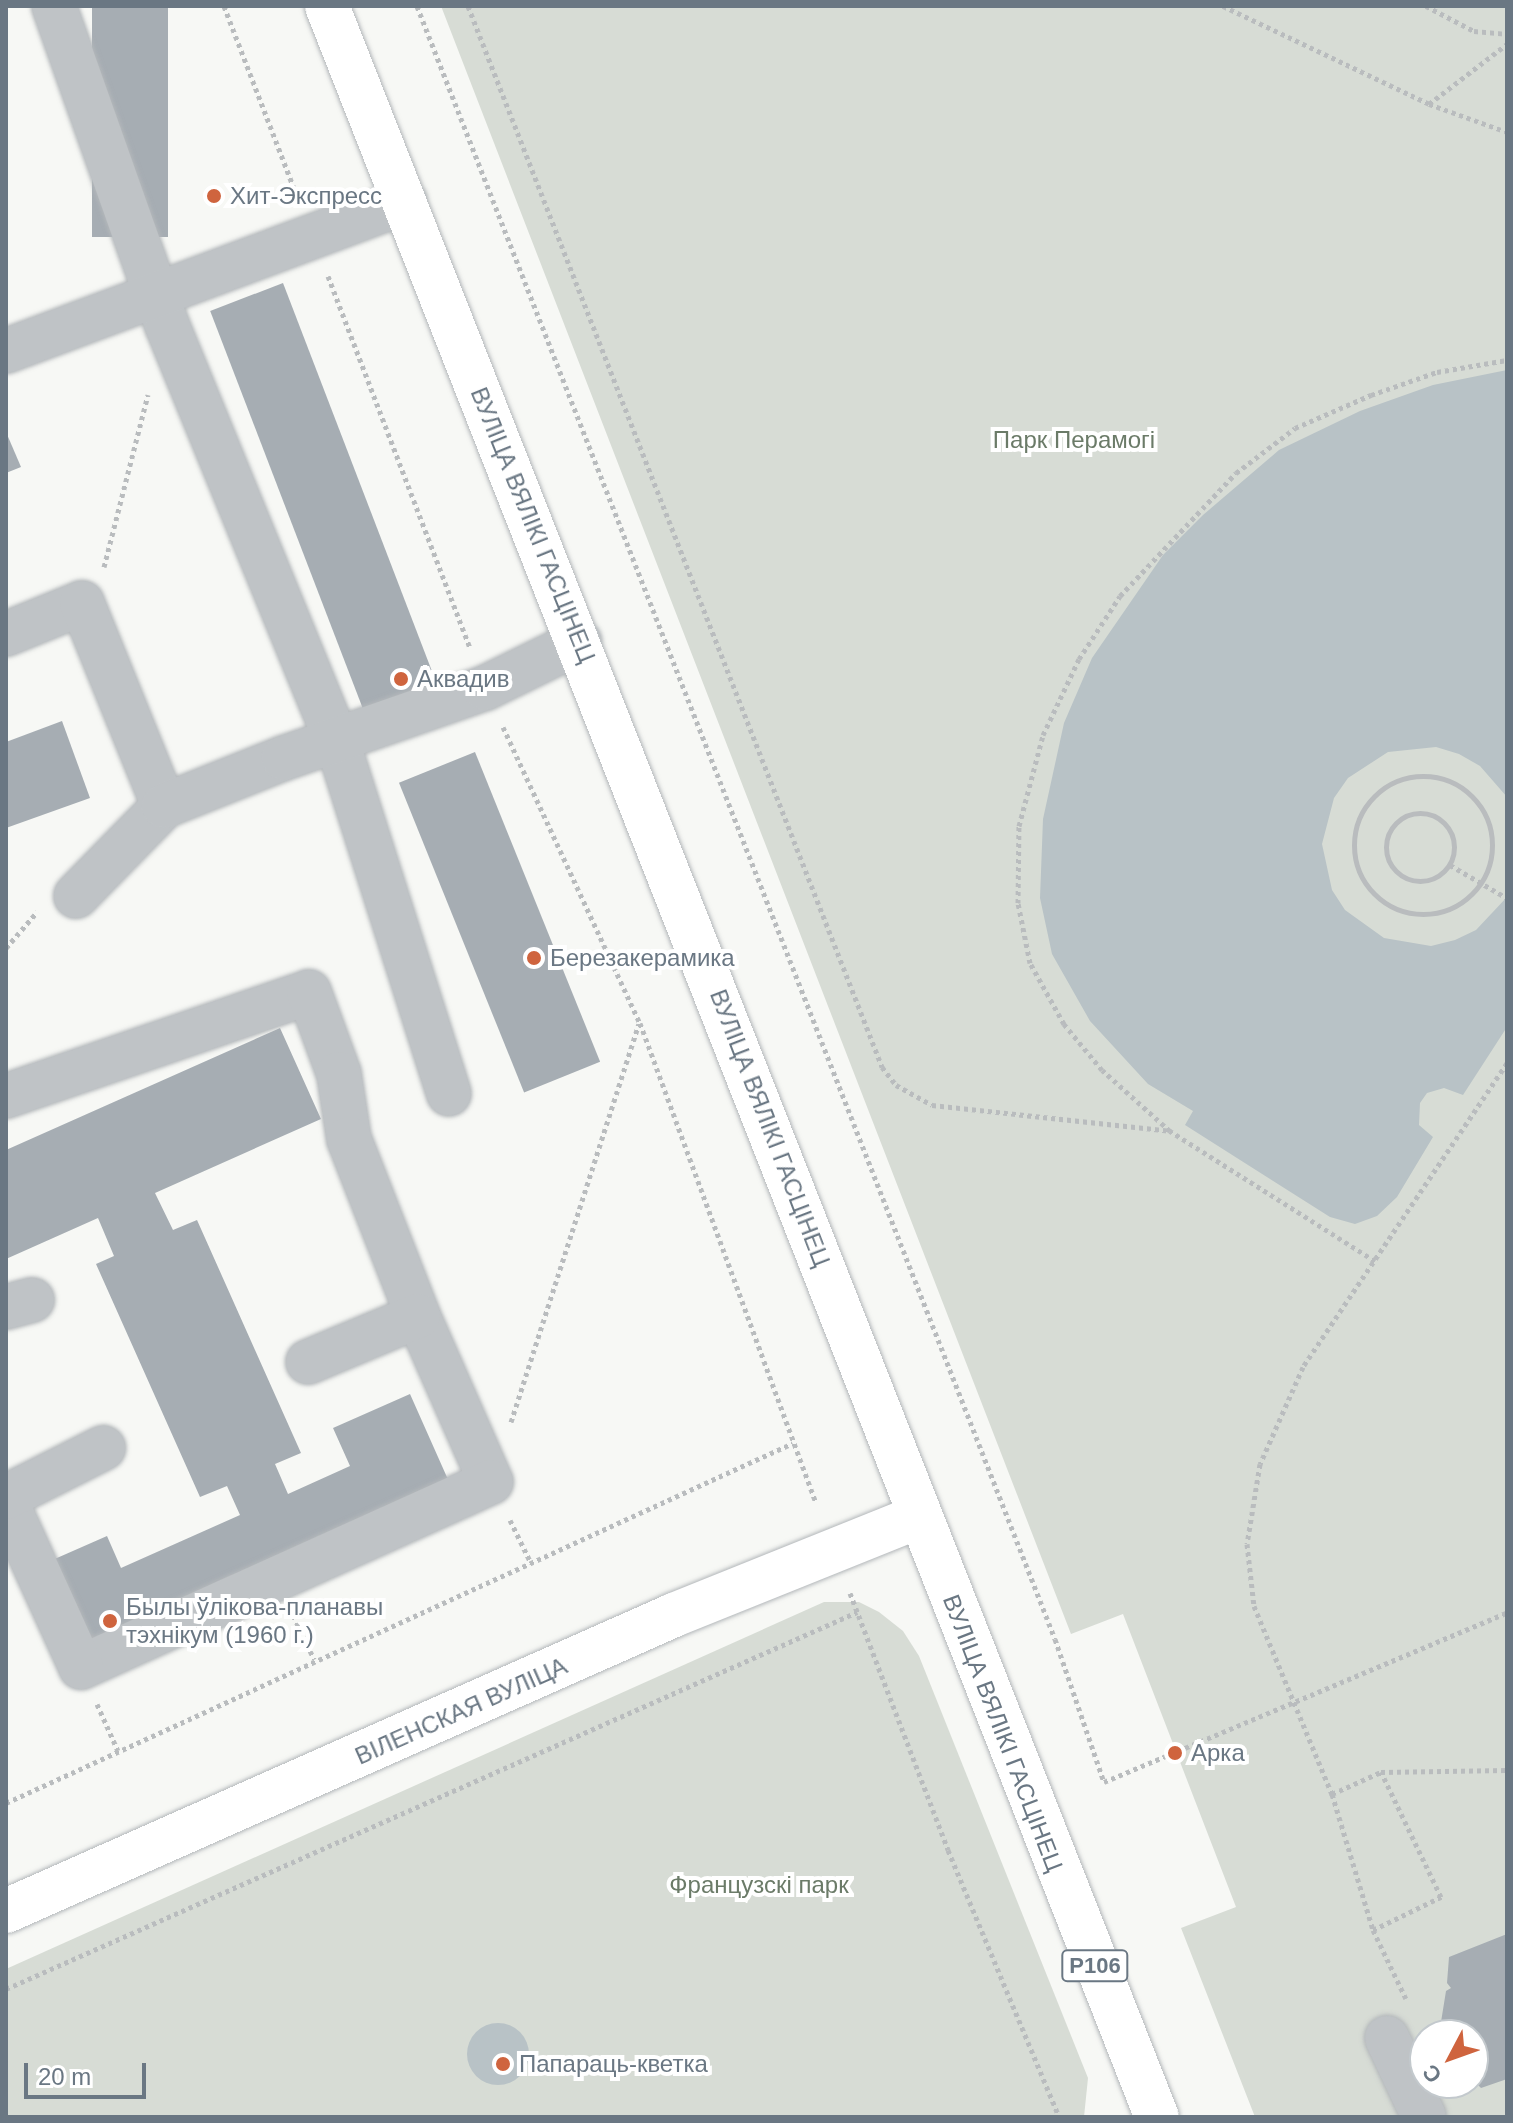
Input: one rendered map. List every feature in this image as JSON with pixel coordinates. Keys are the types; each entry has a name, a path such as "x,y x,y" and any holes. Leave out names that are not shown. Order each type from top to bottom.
{"main road":[{"name":"ВУЛІЦА ВЯЛІКІ ГАСЦІНЕЦ","path":"327,6 579,642 918,1517 1157,2117"},
{"name":"ВІЛЕНСКАЯ ВУЛІЦА","path":"6,1911 674,1615 918,1517"}],"lane":[{"path":"54,6 155,293 337,741 449,1094"},
{"path":"6,351 312,234 405,202"},
{"path":"6,634 82,603 164,806"},
{"path":"76,896 164,806 485,688 579,642"},
{"path":"6,1096 309,992 339,1074 349,1139 418,1316 491,1482 81,1667 6,1499 103,1448"},
{"path":"308,1362 418,1316"},
{"path":"1387,2038 1424,2117"}],"path":[{"path":"224,6 485,688 640,1023 816,1503"},
{"path":"417,6 1055,1639 1104,1782 1507,1613"},
{"path":"468,6 882,1067 896,1085 932,1105 1170,1131"},
{"path":"1223,6 1429,104 1507,132"},
{"path":"1426,6 1474,31 1507,34"},
{"path":"1429,104 1507,44"},
{"path":"1375,1261 1170,1131 1102,1070 1064,1024 1030,963 1018,903 1019,826 1043,735 1079,659 1120,596 1236,473 1295,428 1371,395 1437,372 1507,360"},
{"path":"1429,776 1465,791 1479,805 1492,842 1481,883 1455,907 1436,913 1416,914 1380,900 1366,886 1353,849 1362,811 1375,795 1409,777 1429,776"},
{"path":"1414,814 1440,820 1454,841 1450,865 1427,881 1401,875 1387,854 1392,828 1414,814"},
{"path":"1450,865 1507,898"},
{"path":"491,1482 640,1023"},
{"path":"1387,2038 1417,2022 1373,1930 1332,1794 1254,1606 1247,1544 1260,1464 1303,1367 1507,1063"},
{"path":"6,1803 793,1443"},
{"path":"850,1593 1059,2117"},
{"path":"6,1989 857,1612"},
{"path":"1332,1794 1381,1772 1507,1770"},
{"path":"1373,1930 1441,1897 1381,1772"}],"green space":[{"name":"Парк Перамогі","path":"441,6 1507,6 1507,2117 1255,2117 1181,1928 1236,1907 1123,1614 1071,1634"},
{"name":"Французскі парк","path":"824,1602 859,1602 879,1612 903,1631 919,1656 1088,2078 1084,2117 6,2117 6,1969"}],"shaded area":[{"path":"1507,370 1507,797 1480,766 1459,754 1436,747 1388,752 1348,778 1334,798 1322,844 1332,890 1345,910 1384,938 1431,946 1455,940 1476,930 1507,897 1507,1027 1463,1095 1444,1088 1427,1093 1420,1103 1419,1125 1433,1137 1397,1197 1377,1216 1355,1224 1330,1217 1185,1125 1193,1111 1148,1084 1090,1021 1052,954 1040,898 1043,819 1064,723 1092,658 1163,555 1203,515 1279,450 1360,411 1433,385"},
{"path":"492,2023 504,2023 520,2032 527,2042 527,2066 520,2076 504,2085 492,2085 472,2071 467,2060 467,2048 481,2028"}],"building":[{"path":"92,6 168,6 168,237 92,237"},
{"path":"283,283 436,682 363,710 210,311"},
{"path":"6,432 21,467 6,473"},
{"path":"62,721 90,798 6,828 6,742"},
{"path":"475,752 600,1062 524,1092 399,783"},
{"path":"280,1028 321,1119 155,1193 173,1230 197,1220 301,1453 275,1464 288,1494 350,1466 333,1428 410,1394 454,1493 82,1657 41,1565 107,1536 121,1568 240,1515 227,1486 200,1497 96,1264 114,1256 98,1218 6,1259 6,1150"},
{"path":"1507,1934 1507,2079 1489,2085 1489,2019 1441,2019 1446,1991 1451,1988 1447,1983 1449,1957"}],"place":[{"name":"Хит-Экспресс","path":"214,196"},
{"name":"Аквадив","path":"401,679"},
{"name":"Березакерамика","path":"534,958"},
{"name":"Былы ўлікова-планавы тэхнікум (1960 г.)","path":"110,1621"},
{"name":"Арка","path":"1175,1753"},
{"name":"Папараць-кветка","path":"503,2064"}]}
